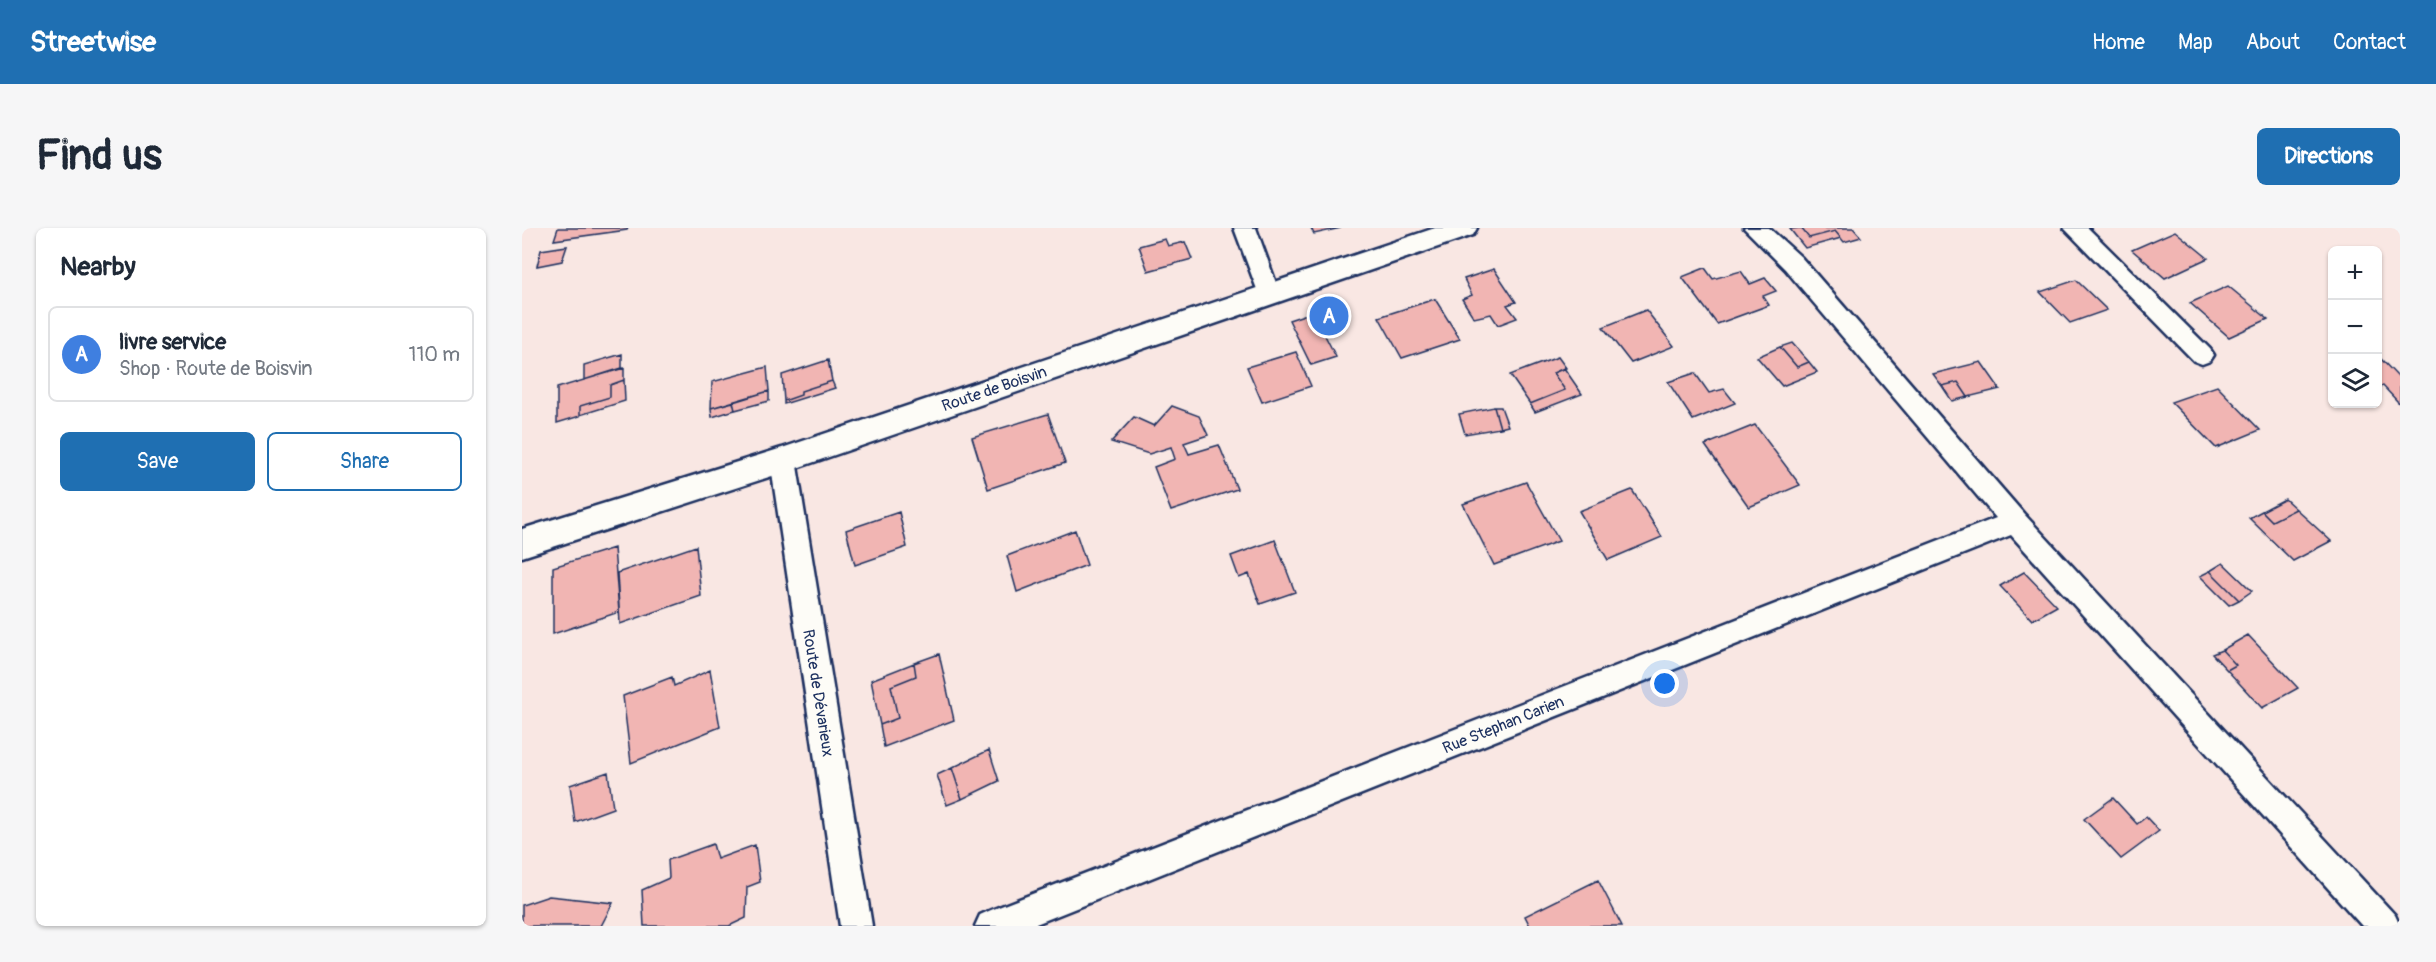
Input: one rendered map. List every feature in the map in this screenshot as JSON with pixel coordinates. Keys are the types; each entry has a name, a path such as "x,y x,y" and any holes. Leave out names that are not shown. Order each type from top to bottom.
{"main road":[{"name":"Route de Boisvin","path":"522,543 783,460 1464,228"}],"street":[{"path":"1245,228 1269,294"},
{"path":"1755,228 1793,263 2015,522 2384,926"},
{"path":"2075,228 2202,355"},
{"name":"Route de Dévarieux","path":"783,460 856,926"},
{"name":"Rue Stephan Carien","path":"991,926 2015,522"}],"building":[{"path":"558,228 628,228 627,230 554,240"},
{"path":"1311,228 1341,228 1314,234"},
{"path":"1801,228 1853,228 1861,237 1844,242 1835,231 1809,238"},
{"path":"1801,228 1809,238 1835,231 1841,238 1805,248 1790,229"},
{"path":"2175,231 2208,258 2165,278 2132,250"},
{"path":"1165,239 1168,246 1185,242 1192,259 1148,271 1139,246"},
{"path":"567,246 562,261 537,266 541,250"},
{"path":"1705,268 1713,279 1741,271 1750,284 1765,278 1776,291 1763,296 1769,305 1717,324 1682,277"},
{"path":"1494,269 1516,302 1507,305 1517,318 1498,325 1491,314 1474,318 1462,299 1472,295 1464,279"},
{"path":"2076,280 2107,310 2070,323 2040,292"},
{"path":"2228,286 2268,319 2229,337 2190,303"},
{"path":"1435,299 1460,339 1402,358 1379,317"},
{"path":"1646,310 1674,346 1631,363 1603,327"},
{"path":"1313,312 1336,357 1311,365 1289,320"},
{"path":"1792,343 1809,362 1797,367 1780,347"},
{"path":"1780,347 1797,367 1809,362 1817,372 1782,386 1757,357"},
{"path":"1296,352 1311,386 1262,402 1247,367"},
{"path":"622,354 622,368 584,380 584,365"},
{"path":"1558,357 1566,368 1553,373 1565,390 1530,404 1510,375"},
{"path":"828,360 832,381 801,391 801,395 784,401 782,375"},
{"path":"2382,360 2397,376 2400,375 2400,404 2383,386"},
{"path":"1981,362 2000,389 1968,397 1958,382 1942,386 1933,374"},
{"path":"767,367 769,391 711,408 712,382"},
{"path":"624,368 624,380 610,385 610,397 580,406 580,416 557,423 557,388"},
{"path":"1564,368 1582,394 1535,412 1530,404 1565,390 1553,373"},
{"path":"1695,373 1709,393 1724,389 1735,403 1693,420 1668,382"},
{"path":"624,380 625,401 580,415 580,406 610,397 610,385"},
{"path":"832,381 835,388 784,404 784,401 801,395 801,391"},
{"path":"1958,382 1968,397 1952,401 1942,386"},
{"path":"2217,386 2260,430 2216,448 2171,402"},
{"path":"769,391 769,401 735,410 733,402"},
{"path":"733,402 735,410 712,417 711,408"},
{"path":"1172,406 1199,416 1208,435 1184,443 1189,454 1219,445 1237,489 1171,511 1154,467 1175,459 1171,447 1149,454 1111,442 1134,417 1154,426"},
{"path":"1494,407 1500,428 1465,434 1459,414"},
{"path":"1494,407 1501,407 1508,426 1500,428"},
{"path":"1048,414 1065,463 988,489 972,437"},
{"path":"1755,425 1800,485 1749,507 1705,445"},
{"path":"1526,482 1559,541 1494,565 1463,504"},
{"path":"1632,490 1662,537 1608,560 1579,511"},
{"path":"2285,499 2296,509 2272,521 2262,511"},
{"path":"2296,509 2331,541 2293,561 2249,518 2262,511 2272,521"},
{"path":"899,512 907,547 855,565 846,530"},
{"path":"1075,530 1087,565 1017,592 1007,556"},
{"path":"1275,540 1295,592 1260,604 1249,574 1239,578 1231,556"},
{"path":"696,546 701,596 620,624 617,573"},
{"path":"614,548 619,612 553,634 553,567"},
{"path":"2223,563 2252,591 2239,600 2210,571"},
{"path":"2210,571 2239,600 2229,605 2200,576"},
{"path":"2024,572 2057,606 2032,620 2000,586"},
{"path":"2248,635 2298,688 2262,708 2227,670 2236,665 2222,650"},
{"path":"2222,650 2236,665 2227,670 2212,654"},
{"path":"939,654 954,720 884,747 880,725 898,718 891,686 916,676 914,663"},
{"path":"914,663 916,676 891,686 898,718 880,725 871,680"},
{"path":"710,670 720,727 631,763 623,696 672,677 674,686"},
{"path":"989,750 999,781 962,799 952,768"},
{"path":"952,768 962,799 947,805 937,775"},
{"path":"608,772 613,808 575,822 570,785"},
{"path":"2113,798 2137,824 2146,817 2159,831 2121,859 2084,819"},
{"path":"713,844 717,859 755,845 760,882 747,887 746,918 729,926 644,926 642,890 669,878 668,860"},
{"path":"1598,880 1622,926 1530,926 1525,916"},
{"path":"549,896 613,903 601,926 522,926 522,905"}],"place":[{"name":"livre service","path":"1329,316"}]}
